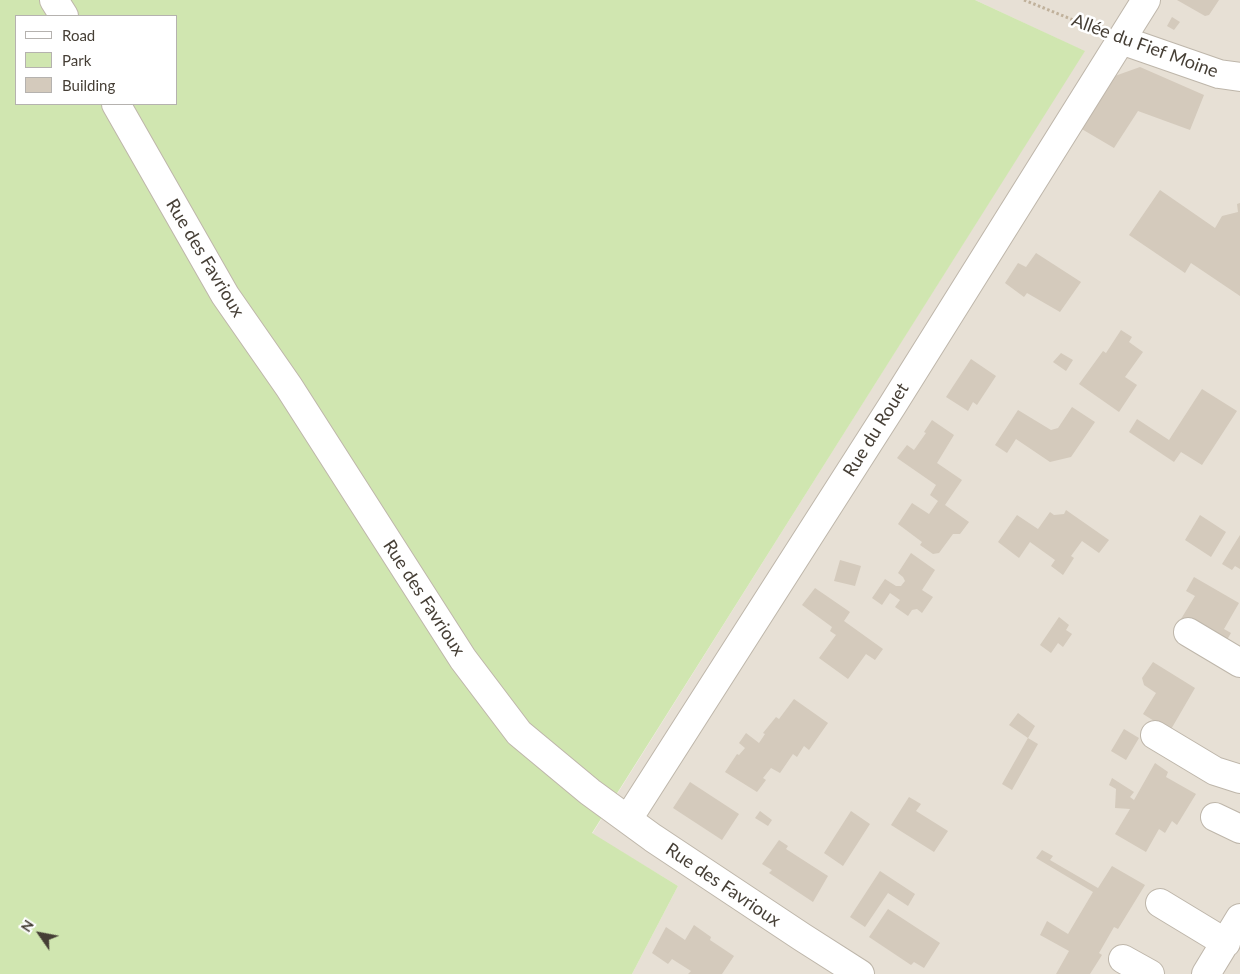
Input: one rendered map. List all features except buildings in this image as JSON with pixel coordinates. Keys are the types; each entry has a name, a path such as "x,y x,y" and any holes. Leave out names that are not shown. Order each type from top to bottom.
{"street":[{"path":"54,0 63,15"},
{"name":"Rue du Rouet","path":"628,819 892,406 1146,0"},
{"name":"Allée du Fief Moine","path":"1121,40 1219,74 1240,77"},
{"name":"Rue des Favrioux","path":"117,105 225,294 289,387 463,659 519,733 590,792 678,855 860,974"},
{"path":"1188,632 1240,663"},
{"path":"1155,735 1215,771 1240,779"},
{"path":"1215,817 1240,829"},
{"path":"1160,903 1226,943"},
{"path":"1206,974 1240,918"},
{"path":"1123,959 1150,974"}],"path":[{"name":"Allée du Fief Moine","path":"1024,0 1121,40"}],"shaded area":[{"path":"975,0 1240,0 1240,974 632,974 678,886 592,834 1084,51"}],"green space":[{"path":"0,0 975,0 1085,51 592,833 678,886 632,974 0,974"}]}
